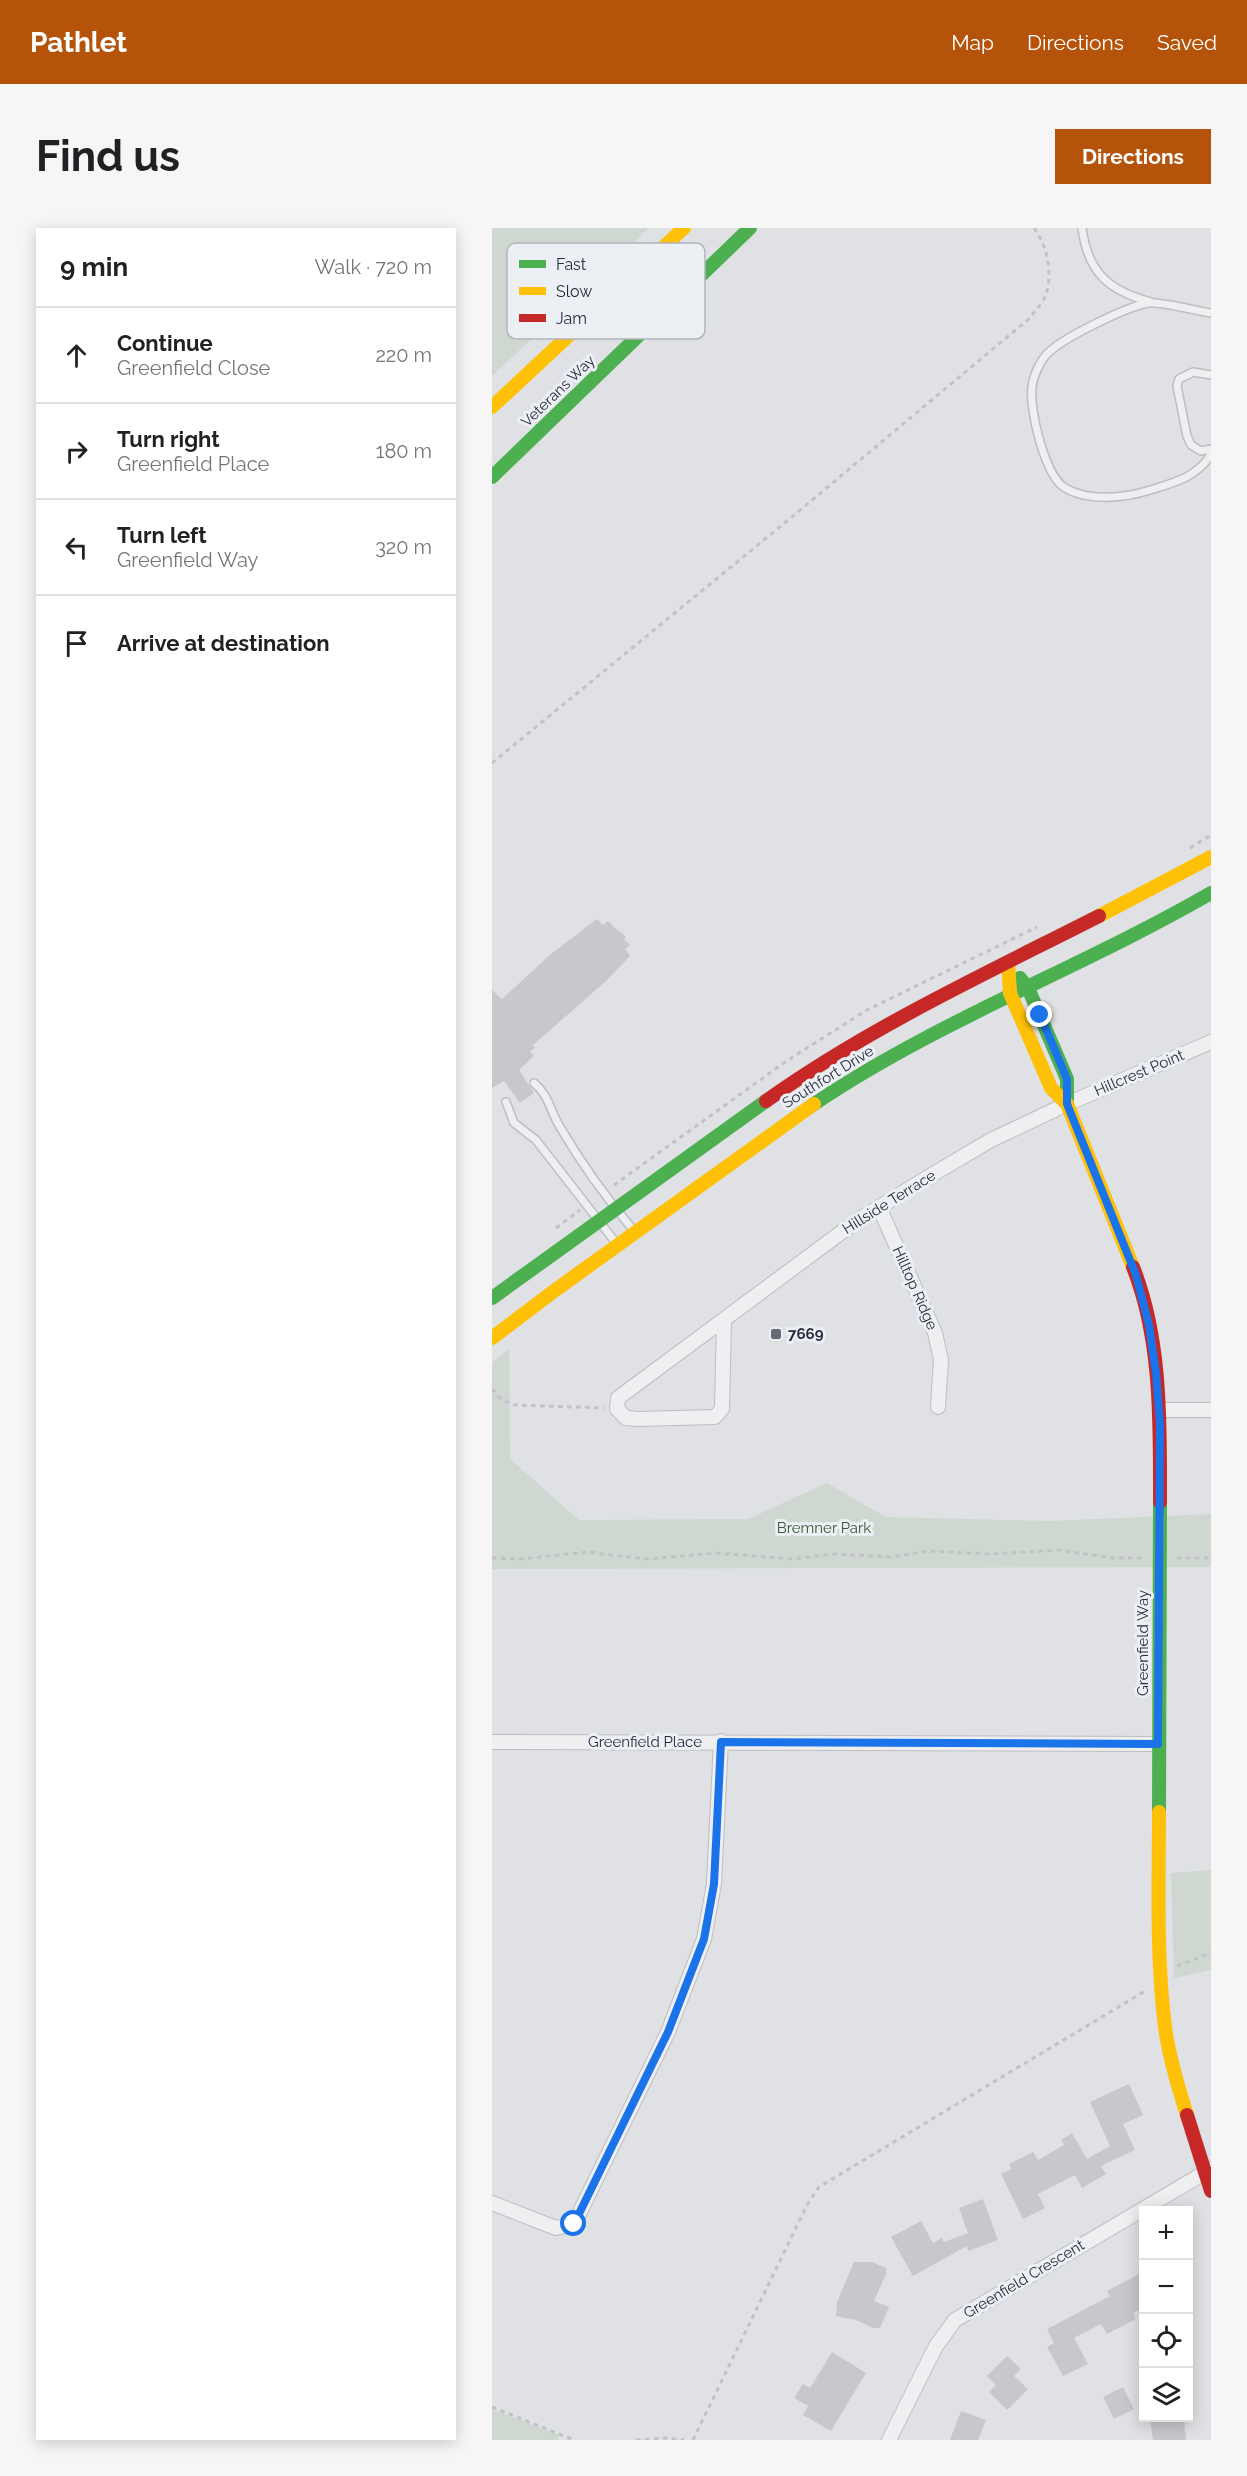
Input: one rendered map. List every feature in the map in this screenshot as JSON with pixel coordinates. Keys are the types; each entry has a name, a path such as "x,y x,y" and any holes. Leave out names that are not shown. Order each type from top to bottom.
{"main road":[{"path":"668,243 684,228"},
{"name":"Veterans Way","path":"705,271 750,228"},
{"path":"492,408 566,339"},
{"name":"Veterans Way","path":"492,477 635,339"},
{"name":"Southfort Drive","path":"492,1298 805,1073 891,1021 1157,887 1211,857"},
{"name":"Southfort Drive","path":"492,1338 776,1130 831,1094 914,1043 1010,993 1028,988 1101,953 1211,893"},
{"name":"Greenfield Way","path":"1008,962 1028,988 1067,1079 1067,1104 1136,1275 1149,1325 1160,1410 1158,1744 1161,1977 1165,2028 1175,2071 1208,2170 1211,2191"},
{"name":"Greenfield Way","path":"1008,962 1010,993 1051,1088 1067,1104"}],"street":[{"name":"Hillcrest Point","path":"1067,1104 1211,1042"},
{"name":"Hillside Terrace","path":"617,1409 618,1398 858,1220 991,1140 1067,1104"},
{"name":"Hilltop Ridge","path":"879,1207 935,1333 941,1360 938,1407"},
{"path":"617,1409 626,1418 638,1419 715,1417 722,1409 724,1320"},
{"path":"1160,1410 1211,1410"},
{"name":"Greenfield Place","path":"492,1742 1158,1744"},
{"path":"492,2203 556,2228 574,2224 668,2032 704,1939 714,1884 721,1742"},
{"name":"Greenfield Crescent","path":"889,2440 936,2346 955,2320 1208,2170"}],"lane":[{"path":"1082,228 1091,260 1101,276 1114,289 1127,296 1150,302 1211,313"},
{"path":"1150,302 1130,308 1062,343 1046,354 1032,386 1038,432 1050,469 1065,488 1079,494 1101,498 1147,491 1173,482 1197,472 1211,454"},
{"path":"1211,375 1200,372 1184,374 1177,386 1191,446 1201,451 1211,448"},
{"path":"534,1083 545,1095 558,1125 615,1208 636,1233"},
{"path":"506,1102 514,1123 520,1130 536,1140 618,1245"}],"path":[{"path":"492,763 1030,318 1044,300 1049,282 1047,257 1034,228"},
{"path":"492,1389 507,1402 523,1406 617,1409"},
{"path":"492,1399 497,1395"},
{"path":"492,1558 522,1559 588,1552 646,1559 716,1553 792,1559 833,1554 882,1558 928,1551 990,1554 1058,1550 1113,1558 1211,1558"},
{"path":"693,2440 807,2205 819,2187 913,2128 1132,1999 1179,1965 1211,1953"},
{"path":"492,2407 574,2440"},
{"path":"557,2440 559,2435"},
{"path":"636,2440 673,2438 684,2440"}],"green space":[{"path":"492,228 649,228 633,243 507,243 507,339 531,339 492,376"},
{"name":"Bremner Park","path":"509,1348 510,1459 579,1520 748,1519 827,1483 886,1517 1050,1521 1211,1514 1211,1567 492,1569 492,1363"},
{"path":"1211,1870 1211,1970 1174,1978 1171,1873"},
{"path":"492,2409 559,2435 557,2440 492,2440"}],"building":[{"path":"597,919 603,925 608,921 626,937 624,939 630,945 625,949 630,956 605,982 533,1045 535,1048 530,1051 534,1056 519,1070 534,1093 520,1103 504,1081 492,1088 492,990 502,999 551,954"},
{"path":"1129,2084 1143,2115 1123,2124 1135,2150 1101,2166 1106,2174 1082,2188 1075,2175 1038,2194 1045,2208 1023,2219 1001,2174 1011,2169 1009,2164 1033,2152 1038,2160 1064,2145 1061,2140 1072,2133 1087,2159 1110,2146 1090,2102"},
{"path":"983,2199 998,2240 968,2251 967,2246 913,2276 891,2237 921,2221 933,2243 942,2238 944,2242 968,2233 959,2208"},
{"path":"854,2262 872,2262 886,2268 886,2274 874,2301 889,2307 880,2328 873,2328 856,2320 836,2316 837,2302"},
{"path":"1139,2274 1139,2310 1133,2313 1136,2319 1107,2334 1101,2324 1074,2338 1088,2364 1063,2376 1047,2347 1054,2343 1047,2329 1110,2296 1107,2291"},
{"path":"832,2352 866,2373 831,2431 803,2415 808,2406 794,2398 803,2384 810,2388"},
{"path":"1007,2356 1021,2369 1014,2376 1028,2389 1007,2410 989,2392 996,2385 987,2376"},
{"path":"1123,2387 1134,2409 1114,2419 1103,2397"},
{"path":"961,2411 986,2420 978,2440 950,2440"},
{"path":"1151,2422 1184,2422 1186,2440 1153,2440"}],"traffic: fast":[{"path":"705,271 750,228"},
{"path":"492,477 635,339"},
{"path":"814,1104 910,1046 1112,946 1211,893"},
{"path":"1020,978 1028,988 1067,1079 1067,1104"},
{"path":"492,1298 766,1101"},
{"path":"1159,1812 1160,1502"}],"traffic: slow":[{"path":"668,243 684,228"},
{"path":"492,407 565,339"},
{"path":"1099,916 1211,857"},
{"path":"1008,962 1010,993 1051,1088 1067,1104 1133,1267"},
{"path":"492,1338 814,1104"},
{"path":"1159,1812 1162,2000 1169,2049 1187,2115"}],"traffic: jam":[{"path":"766,1101 805,1074 887,1025 1099,916"},
{"path":"1133,1267 1142,1295 1154,1353 1159,1413 1160,1502"},
{"path":"1187,2115 1211,2191"}],"place":[{"name":"7669","path":"776,1334"}],"route":[{"path":"574,2224 668,2032 704,1939 714,1884 721,1742 1158,1744 1160,1424 1149,1325 1136,1275 1067,1104 1067,1079 1040,1015"}]}
